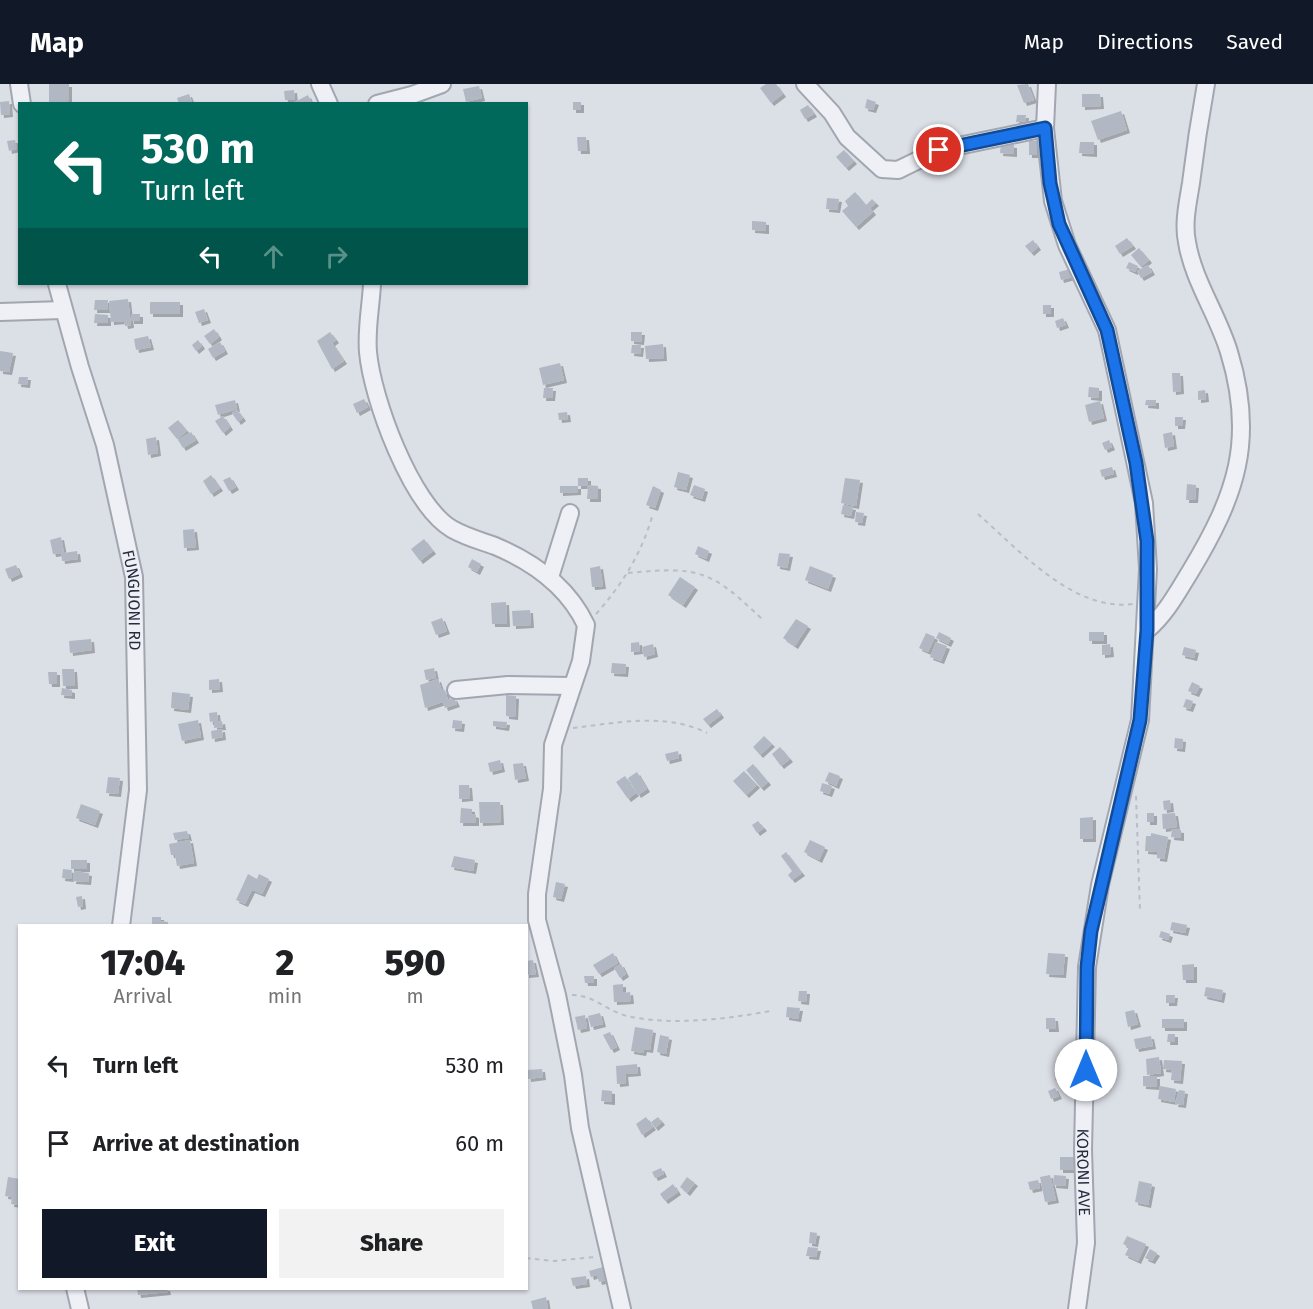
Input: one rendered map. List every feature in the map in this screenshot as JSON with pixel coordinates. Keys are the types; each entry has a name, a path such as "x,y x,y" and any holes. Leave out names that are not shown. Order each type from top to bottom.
{"street":[{"path":"19,84 22,102"},
{"path":"320,84 328,102"},
{"path":"385,102 442,84"},
{"path":"804,84 832,113 847,137 882,169 898,170 939,150 1045,128"},
{"name":"KORONI AVE","path":"1047,84 1045,128 1050,183 1059,224 1100,311 1120,383 1144,503 1148,602 1140,720 1100,885 1087,967 1083,1150 1086,1243 1077,1309"},
{"path":"1147,630 1166,611 1204,549 1234,486 1240,452 1242,412 1238,384 1225,340 1186,240 1189,197 1206,84"},
{"name":"FUNGUONI RD","path":"57,285 105,445 134,577 138,790 122,924"},
{"path":"372,285 367,335 371,372 399,455 421,498 451,529 524,559 550,577 586,625 581,661 553,745 552,789 537,894 539,932 557,995 573,1075 580,1128 622,1309"},
{"path":"0,312 63,310"},
{"path":"550,577 570,513"},
{"path":"456,690 507,685 572,686"},
{"path":"75,1290 80,1309"}],"path":[{"path":"978,514 1068,590 1093,601 1119,606 1148,602"},
{"path":"586,625 628,573 644,544 652,517"},
{"path":"628,573 676,569 693,571 735,592 764,621"},
{"path":"558,729 662,720 691,725 707,733"},
{"path":"1128,777 1136,795 1139,816 1136,843 1140,911"},
{"path":"557,995 590,997 620,1014 631,1016 691,1020 738,1017 770,1011"},
{"path":"528,1258 554,1261 610,1255"}],"building":[{"path":"49,84 69,84 69,101 49,102"},
{"path":"766,84 776,84 783,94 771,103 760,88"},
{"path":"1028,84 1034,100 1024,103 1017,85"},
{"path":"479,86 482,98 466,102 463,89"},
{"path":"294,90 295,100 285,100 284,91"},
{"path":"189,94 192,102 178,102 177,98"},
{"path":"1082,94 1100,94 1101,106 1082,107"},
{"path":"308,95 311,102 295,102"},
{"path":"867,99 876,102 873,110 865,108"},
{"path":"9,101 10,114 1,115 0,102"},
{"path":"573,102 581,102 581,110 573,110"},
{"path":"808,105 814,114 805,119 800,110"},
{"path":"1121,111 1127,130 1098,140 1091,121"},
{"path":"1017,115 1026,115 1025,122 1016,122"},
{"path":"577,137 586,137 587,151 578,151"},
{"path":"15,140 17,149 9,151 7,141"},
{"path":"1029,141 1037,141 1037,155 1029,155"},
{"path":"1080,142 1094,142 1094,154 1079,153"},
{"path":"1001,144 1014,145 1014,154 1000,153"},
{"path":"844,150 854,161 846,168 836,157"},
{"path":"855,192 866,205 872,199 876,203 870,208 873,212 856,227 842,211 848,206 845,201"},
{"path":"827,198 839,199 837,210 826,209"},
{"path":"752,221 766,222 766,231 752,230"},
{"path":"1127,238 1133,246 1120,254 1115,246"},
{"path":"1033,240 1038,247 1031,253 1025,246"},
{"path":"1139,248 1149,260 1141,267 1131,255"},
{"path":"1129,262 1138,266 1135,272 1126,268"},
{"path":"1148,265 1152,272 1141,278 1137,271"},
{"path":"1074,268 1076,276 1061,280 1059,272"},
{"path":"128,299 131,325 125,326 124,321 111,322 109,301"},
{"path":"95,300 108,300 107,310 94,310"},
{"path":"150,302 180,302 180,314 150,314"},
{"path":"1043,305 1051,305 1051,314 1043,314"},
{"path":"204,309 208,320 199,323 195,312"},
{"path":"95,314 108,315 108,323 94,323"},
{"path":"131,314 140,314 140,321 131,321"},
{"path":"1063,318 1066,325 1057,328 1055,321"},
{"path":"214,329 219,337 210,344 204,336"},
{"path":"330,332 336,340 332,343 344,361 332,369 317,341"},
{"path":"631,332 642,332 641,342 631,341"},
{"path":"148,336 151,347 136,350 134,339"},
{"path":"198,340 202,346 196,351 192,345"},
{"path":"220,342 225,351 213,358 208,349"},
{"path":"663,344 664,358 646,359 645,346"},
{"path":"632,345 641,345 640,354 631,353"},
{"path":"0,351 13,353 9,372 0,371"},
{"path":"560,363 564,380 543,385 539,368"},
{"path":"1172,373 1180,373 1181,391 1173,392"},
{"path":"19,377 28,377 27,385 18,384"},
{"path":"1089,387 1099,388 1099,398 1088,397"},
{"path":"544,388 553,388 552,398 543,398"},
{"path":"1205,390 1206,399 1198,400 1198,391"},
{"path":"364,399 368,407 357,413 353,404"},
{"path":"235,400 237,409 218,415 215,405"},
{"path":"1146,400 1156,400 1156,406 1145,405"},
{"path":"1100,401 1104,418 1089,422 1085,405"},
{"path":"237,410 243,418 238,422 232,413"},
{"path":"567,412 568,419 559,420 558,413"},
{"path":"223,416 230,427 223,433 215,421"},
{"path":"1175,417 1183,417 1182,426 1175,426"},
{"path":"178,420 187,431 177,439 168,428"},
{"path":"191,432 196,440 183,448 178,440"},
{"path":"1172,432 1174,446 1165,448 1163,434"},
{"path":"156,437 158,453 148,455 146,439"},
{"path":"1109,440 1112,447 1105,450 1102,443"},
{"path":"1112,467 1114,474 1102,477 1100,470"},
{"path":"678,472 690,475 686,490 674,487"},
{"path":"211,475 220,488 211,494 203,481"},
{"path":"230,477 236,487 229,491 223,480"},
{"path":"578,478 588,478 588,485 598,486 598,499 587,499 588,486 578,486"},
{"path":"845,478 860,480 856,506 841,503"},
{"path":"1187,484 1196,485 1195,500 1186,500"},
{"path":"694,485 705,489 702,499 690,495"},
{"path":"560,486 578,486 578,492 560,493"},
{"path":"653,486 661,490 655,508 646,505"},
{"path":"843,505 853,507 851,516 841,514"},
{"path":"856,512 864,513 862,523 855,522"},
{"path":"194,529 196,547 184,548 183,530"},
{"path":"61,537 64,553 77,551 78,559 62,561 61,553 53,554 50,540"},
{"path":"424,539 433,551 420,561 411,549"},
{"path":"698,546 709,551 706,559 695,554"},
{"path":"779,553 790,554 787,568 777,566"},
{"path":"472,559 481,564 477,572 468,567"},
{"path":"16,565 20,574 9,579 5,569"},
{"path":"600,566 603,586 592,587 590,568"},
{"path":"810,566 833,575 828,589 805,580"},
{"path":"680,577 695,587 683,605 668,595"},
{"path":"506,602 507,624 492,624 491,603"},
{"path":"530,610 531,625 513,626 512,611"},
{"path":"442,618 447,631 436,635 431,622"},
{"path":"796,619 808,626 795,646 783,638"},
{"path":"939,632 951,638 948,644 936,638"},
{"path":"1089,632 1104,632 1104,641 1089,641"},
{"path":"926,633 935,637 928,652 919,648"},
{"path":"91,639 92,650 70,653 69,641"},
{"path":"639,642 640,651 631,652 631,643"},
{"path":"936,642 947,646 941,661 930,657"},
{"path":"653,644 655,654 644,657 642,647"},
{"path":"1110,644 1111,654 1102,655 1102,645"},
{"path":"1184,647 1196,650 1194,658 1182,655"},
{"path":"612,663 626,664 625,674 611,673"},
{"path":"434,668 436,678 426,680 424,670"},
{"path":"62,669 74,669 75,686 63,686"},
{"path":"48,672 57,672 57,684 49,684"},
{"path":"219,679 220,689 209,690 209,680"},
{"path":"438,679 448,700 454,698 457,704 445,708 443,702 425,708 420,685"},
{"path":"1192,682 1200,686 1196,694 1188,691"},
{"path":"62,688 72,690 72,696 61,695"},
{"path":"172,692 190,694 188,710 171,708"},
{"path":"506,695 516,696 515,717 506,716"},
{"path":"1186,699 1193,701 1190,709 1183,707"},
{"path":"717,709 721,715 708,725 703,719"},
{"path":"217,712 218,722 222,721 223,727 214,728 214,721 210,722 209,713"},
{"path":"198,720 201,737 182,741 178,724"},
{"path":"453,720 462,721 461,729 452,728"},
{"path":"493,721 507,722 506,728 493,726"},
{"path":"222,729 223,737 212,739 211,731"},
{"path":"764,736 772,744 760,755 753,747"},
{"path":"1175,738 1183,739 1182,749 1174,748"},
{"path":"780,747 790,759 781,766 772,754"},
{"path":"678,751 679,758 667,761 665,754"},
{"path":"500,760 502,769 490,772 488,763"},
{"path":"523,763 526,778 515,780 513,764"},
{"path":"753,764 768,782 761,788 746,770"},
{"path":"744,771 757,785 746,795 733,781"},
{"path":"637,772 647,789 638,795 628,778"},
{"path":"829,772 840,776 836,786 825,781"},
{"path":"625,776 636,793 628,799 616,782"},
{"path":"108,777 120,778 118,794 106,793"},
{"path":"822,783 832,786 829,794 820,791"},
{"path":"459,785 469,785 470,798 459,799"},
{"path":"1170,800 1171,809 1164,810 1163,801"},
{"path":"479,802 500,802 501,822 480,823"},
{"path":"81,804 100,811 95,825 76,818"},
{"path":"461,808 472,809 472,814 476,815 476,823 460,823"},
{"path":"1147,813 1154,813 1154,822 1147,822"},
{"path":"1175,813 1177,827 1163,829 1162,814"},
{"path":"1093,817 1093,839 1080,839 1080,818"},
{"path":"758,821 764,828 757,833 752,825"},
{"path":"1172,829 1181,830 1181,838 1171,837"},
{"path":"187,831 189,838 175,840 173,833"},
{"path":"1151,833 1168,837 1164,859 1157,858 1157,852 1145,851 1146,836 1151,836"},
{"path":"190,840 194,863 177,866 175,855 171,855 169,844"},
{"path":"810,840 825,847 819,860 804,852"},
{"path":"786,852 802,873 792,880 788,875 792,871 781,856"},
{"path":"454,856 475,860 473,871 451,867"},
{"path":"71,860 87,860 87,869 71,869"},
{"path":"63,869 72,870 71,879 62,878"},
{"path":"74,871 89,873 88,882 73,881"},
{"path":"248,874 257,879 259,874 269,879 262,894 252,890 245,904 236,900"},
{"path":"556,882 565,884 561,899 553,897"},
{"path":"82,896 83,906 78,907 76,897"},
{"path":"152,917 161,917 161,921 168,922 168,924 152,924"},
{"path":"1172,922 1187,925 1185,933 1170,930"},
{"path":"1161,931 1170,934 1168,940 1159,937"},
{"path":"613,953 618,963 599,974 593,965"},
{"path":"1048,953 1065,954 1063,975 1046,974"},
{"path":"533,960 536,974 528,975 528,961"},
{"path":"621,964 626,974 620,978 614,968"},
{"path":"1194,964 1194,980 1183,980 1182,965"},
{"path":"584,976 594,976 594,983 585,983"},
{"path":"623,984 623,993 630,992 631,1001 614,1002 613,985"},
{"path":"1206,987 1223,990 1221,1000 1204,996"},
{"path":"799,991 807,991 806,1002 798,1001"},
{"path":"1166,995 1175,995 1174,1003 1166,1003"},
{"path":"787,1007 800,1008 798,1019 786,1017"},
{"path":"1134,1010 1138,1024 1128,1027 1125,1012"},
{"path":"600,1013 603,1024 591,1027 588,1016"},
{"path":"585,1015 587,1028 578,1030 575,1017"},
{"path":"1046,1018 1055,1018 1056,1029 1046,1029"},
{"path":"1162,1019 1184,1019 1184,1028 1162,1028"},
{"path":"635,1027 653,1030 650,1050 644,1049 643,1053 631,1051"},
{"path":"610,1032 617,1047 611,1050 603,1035"},
{"path":"1168,1034 1175,1034 1175,1042 1167,1042"},
{"path":"660,1035 669,1037 666,1054 657,1052"},
{"path":"1151,1036 1153,1046 1136,1049 1134,1039"},
{"path":"1159,1057 1161,1073 1147,1075 1146,1059"},
{"path":"1164,1060 1182,1061 1180,1081 1171,1080 1172,1070 1163,1069"},
{"path":"637,1064 638,1073 625,1074 626,1083 617,1084 616,1066"},
{"path":"542,1069 543,1077 528,1079 528,1070"},
{"path":"1062,1074 1066,1080 1060,1087 1055,1079"},
{"path":"1143,1076 1157,1076 1157,1087 1143,1086"},
{"path":"1160,1086 1176,1089 1174,1102 1158,1099"},
{"path":"1055,1088 1059,1096 1051,1099 1048,1091"},
{"path":"602,1090 612,1091 612,1102 601,1101"},
{"path":"1179,1090 1185,1091 1183,1105 1175,1104"},
{"path":"646,1117 653,1127 642,1135 636,1124"},
{"path":"658,1117 662,1122 655,1128 651,1122"},
{"path":"1060,1157 1075,1157 1075,1170 1060,1170"},
{"path":"661,1168 664,1174 655,1178 652,1172"},
{"path":"1050,1175 1056,1200 1045,1202 1040,1177"},
{"path":"1054,1175 1066,1176 1065,1186 1053,1185"},
{"path":"8,1177 18,1179 18,1205 11,1204 12,1197 5,1196"},
{"path":"687,1177 695,1183 687,1193 680,1187"},
{"path":"1038,1180 1040,1188 1030,1190 1028,1182"},
{"path":"1139,1181 1152,1184 1148,1205 1135,1202"},
{"path":"673,1184 678,1192 665,1201 660,1194"},
{"path":"810,1232 817,1233 815,1244 809,1243"},
{"path":"1127,1236 1146,1244 1138,1261 1125,1255 1129,1247 1123,1244"},
{"path":"808,1247 818,1248 816,1257 806,1256"},
{"path":"1150,1249 1157,1253 1152,1261 1145,1258"},
{"path":"603,1267 607,1280 599,1282 597,1275 591,1277 589,1271"},
{"path":"586,1276 587,1284 573,1286 571,1278"},
{"path":"137,1290 168,1290 168,1292 138,1295"},
{"path":"546,1297 548,1309 533,1309 531,1301"}],"route":[{"path":"939,150 1001,135 1045,128 1050,183 1059,224 1107,330 1144,503 1148,602 1140,720 1091,931 1087,967 1086,1070"}]}
